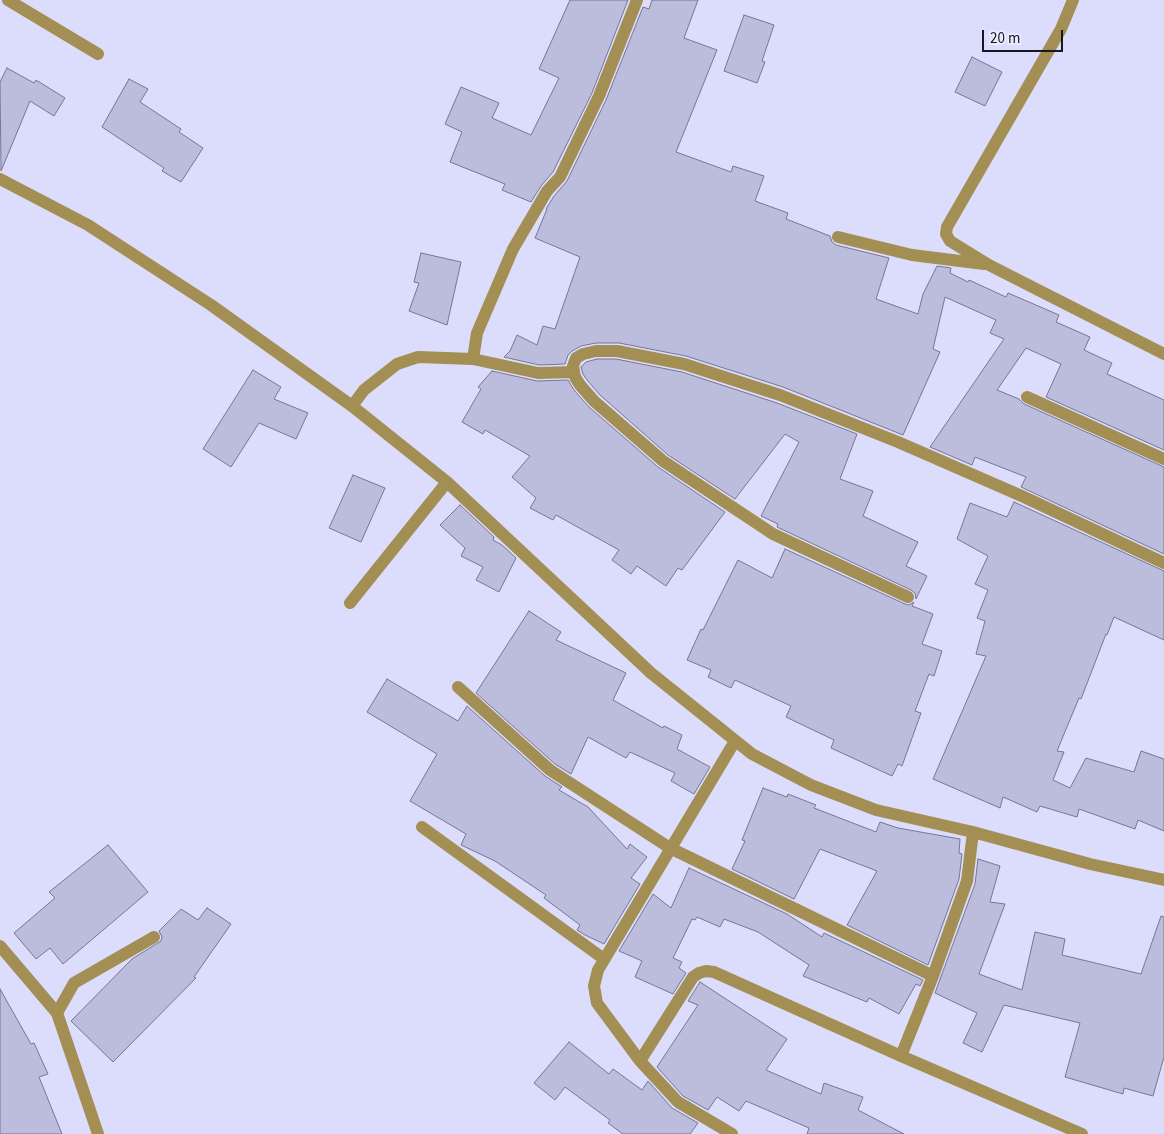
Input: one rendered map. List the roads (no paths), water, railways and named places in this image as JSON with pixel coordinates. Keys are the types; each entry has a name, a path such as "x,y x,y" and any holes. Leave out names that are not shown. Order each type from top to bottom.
{"street":[{"path":"8,0 98,54"},
{"path":"473,360 477,333 513,249 547,191 560,177 599,96 637,0"},
{"path":"1073,0 1061,29 947,226 946,234 950,241 989,265 1164,354"},
{"path":"0,179 88,225 203,299 352,406 447,482 651,673 752,754 811,785 876,810 973,832 1090,864 1164,880"},
{"path":"838,237 912,256 989,265"},
{"path":"908,597 773,534 671,466 594,401 580,385 572,366 577,356 596,351 617,352 684,364 780,395 898,442 1024,497 1164,563"},
{"path":"352,406 364,390 397,364 418,357 473,360 538,374 574,372"},
{"path":"1027,396 1164,459"},
{"path":"350,603 447,482"},
{"path":"458,686 550,770 670,848 932,976"},
{"path":"732,1134 678,1102 640,1061 597,1003 594,986 598,970 604,959 735,741"},
{"path":"422,827 604,959"},
{"path":"901,1056 967,881 973,832"},
{"path":"57,1013 74,983 154,937"},
{"path":"0,946 57,1013 98,1134"},
{"path":"640,1061 693,977 706,971 714,972 901,1056 1082,1134"}]}
